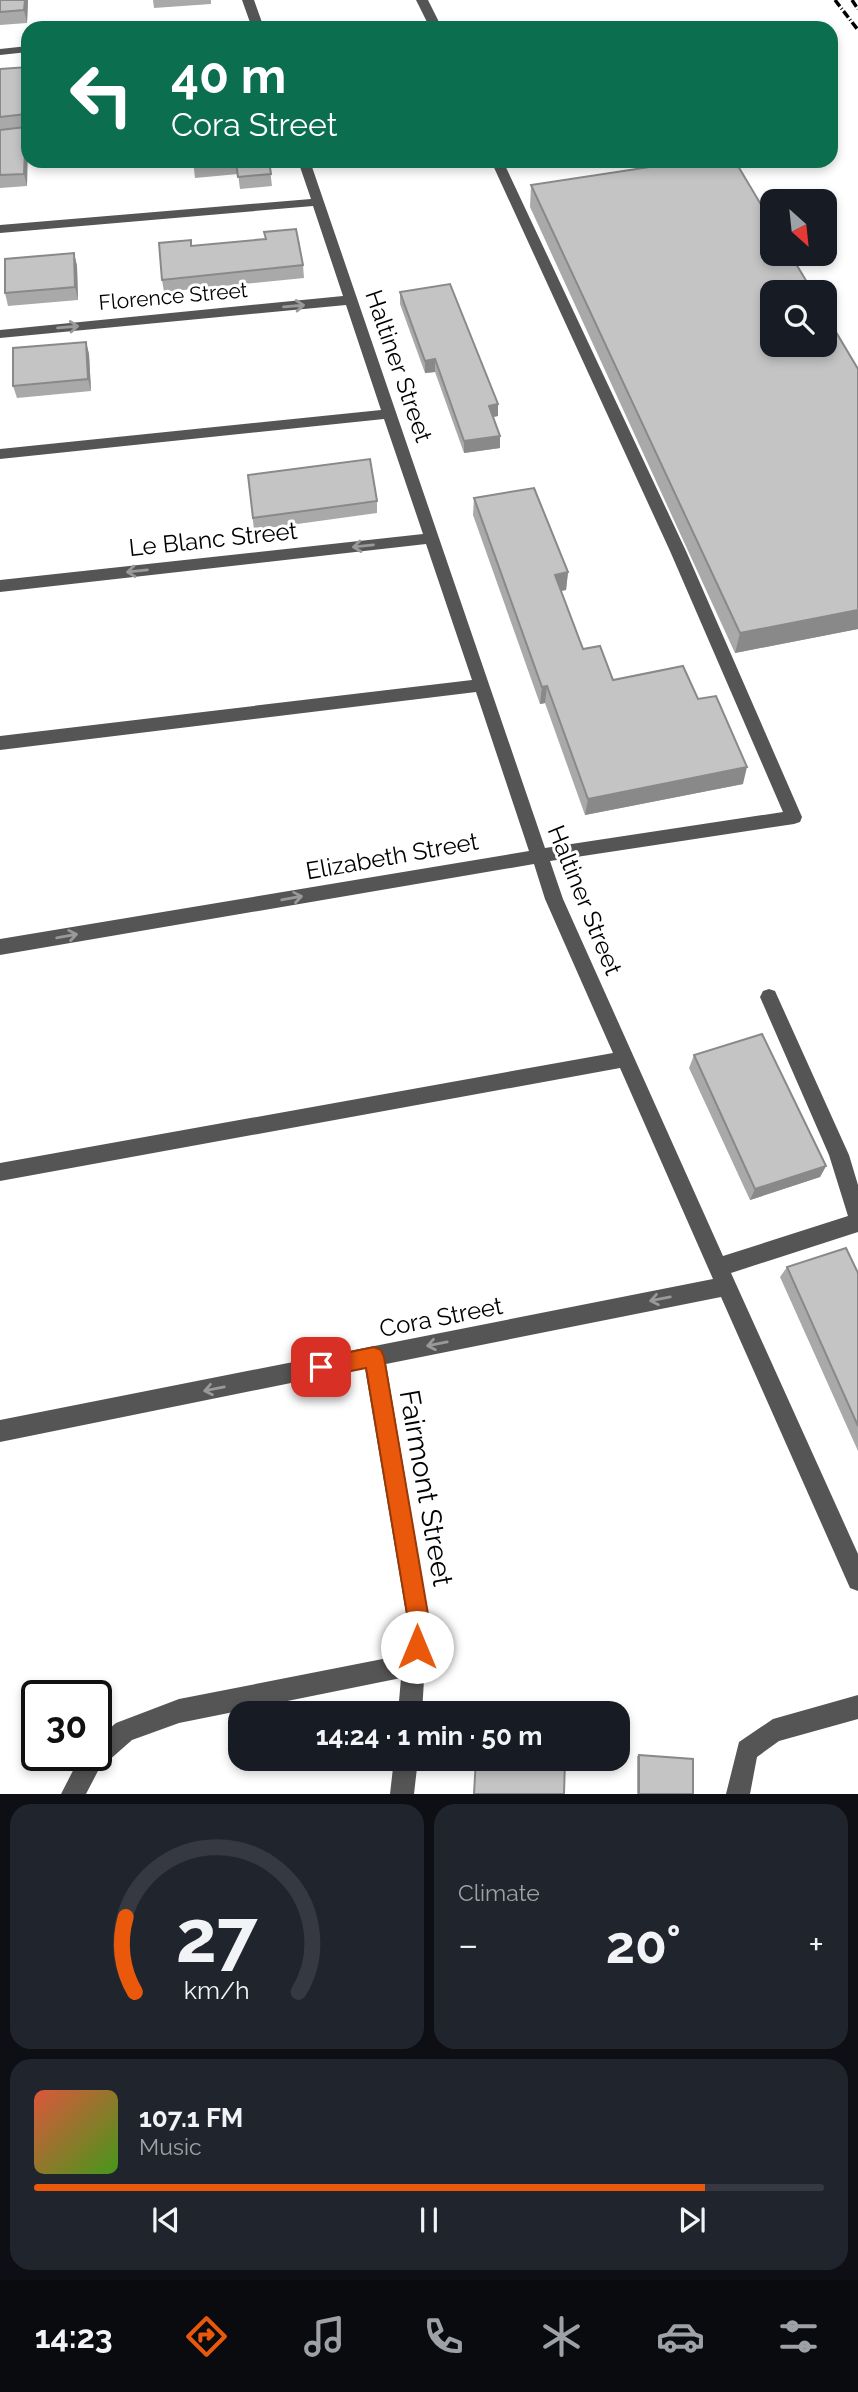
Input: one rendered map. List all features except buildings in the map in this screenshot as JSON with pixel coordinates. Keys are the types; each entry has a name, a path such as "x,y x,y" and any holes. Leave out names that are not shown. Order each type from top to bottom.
{"street":[{"path":"248,0 256,21"},
{"path":"422,0 432,21"},
{"path":"0,52 21,50"},
{"name":"Haltiner Street","path":"306,168 554,899 858,1580"},
{"name":"Elizabeth Street","path":"0,947 539,856 794,817 678,551 500,168"},
{"path":"0,229 320,209"},
{"name":"Florence Street","path":"0,334 350,300"},
{"path":"0,454 389,414"},
{"name":"Le Blanc Street","path":"0,586 431,538"},
{"path":"0,743 481,685"},
{"path":"769,998 839,1155 858,1216"},
{"path":"0,1172 625,1059"},
{"name":"Cora Street","path":"0,1431 374,1357 723,1277 858,1222"},
{"name":"Fairmont Street","path":"374,1357 417,1614 411,1701"},
{"path":"73,1794 91,1761 124,1731 179,1711 415,1664"},
{"path":"737,1794 747,1751 773,1731 858,1707"},
{"path":"402,1794 405,1771"}],"railway":[{"path":"835,0 858,30"},
{"path":"852,0 858,9"}],"route":[{"path":"321,1367 374,1357 417,1614 417,1647"}]}
